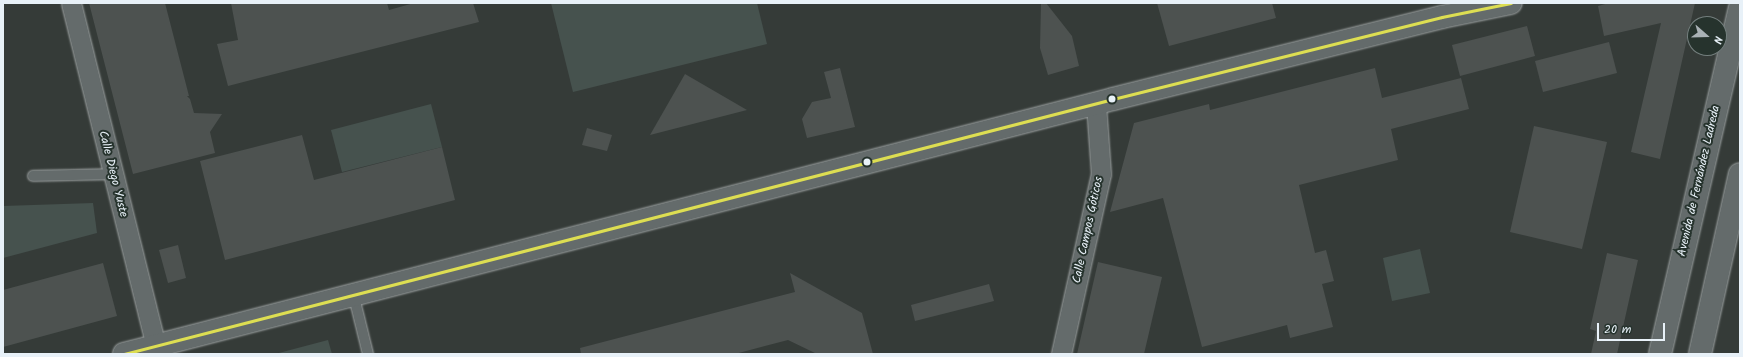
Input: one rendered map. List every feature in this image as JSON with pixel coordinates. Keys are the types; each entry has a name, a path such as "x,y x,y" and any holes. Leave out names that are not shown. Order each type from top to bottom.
{"main road":[{"path":"1442,17 1484,3"},
{"path":"124,354 354,297 1096,104 1442,17 1511,3"},
{"name":"Avenida de Fernández Ladreda","path":"1660,354 1740,8"},
{"path":"1700,354 1740,174"}],"street":[{"name":"Calle Diego Yuste","path":"71,3 156,346"},
{"name":"Calle Campos Góticos","path":"1061,354 1101,174 1096,104"}],"lane":[{"path":"33,176 113,174"},
{"path":"354,297 368,354"}],"shaded area":[{"path":"551,3 757,3 767,44 573,92"},
{"path":"431,104 442,147 342,172 331,130"},
{"path":"93,203 97,233 3,258 3,206"},
{"path":"1420,249 1430,293 1392,301 1383,258"},
{"path":"328,340 332,354 275,354"}],"building":[{"path":"89,3 165,3 189,96 187,96 190,99 194,113 222,114 210,132 215,153 133,174"},
{"path":"231,3 387,3 389,10 414,3 473,3 479,22 228,86 217,44 238,40"},
{"path":"1041,3 1046,3 1072,36 1079,66 1048,75 1040,48"},
{"path":"1157,3 1272,3 1276,18 1169,46"},
{"path":"1609,3 1695,3 1692,16 1687,16 1687,39 1660,159 1631,152 1661,23 1604,36 1598,6"},
{"path":"1527,26 1535,56 1460,76 1452,45"},
{"path":"1609,42 1617,73 1543,92 1535,61"},
{"path":"840,68 855,127 807,138 802,119 812,102 831,98 824,72"},
{"path":"1375,68 1382,98 1461,78 1469,109 1391,129 1398,160 1299,185 1315,253 1326,250 1334,281 1322,284 1333,327 1290,338 1287,325 1202,347 1163,198 1110,212 1134,123 1209,104 1210,110"},
{"path":"685,74 747,110 650,135"},
{"path":"1534,126 1607,142 1582,249 1510,232"},
{"path":"587,128 612,135 607,151 582,145"},
{"path":"302,135 314,180 442,147 455,200 225,260 200,161"},
{"path":"178,245 186,278 168,283 159,250"},
{"path":"1607,253 1638,260 1617,354 1591,354 1596,331 1590,329"},
{"path":"1098,262 1162,277 1144,354 1077,354"},
{"path":"103,263 117,316 3,347 3,290"},
{"path":"790,273 862,313 873,354 817,354 788,340 735,354 581,354 580,348 795,292"},
{"path":"989,284 994,301 915,321 911,305"}],"transit line":[{"path":"124,354 1113,99 1442,17 1511,3"}]}
